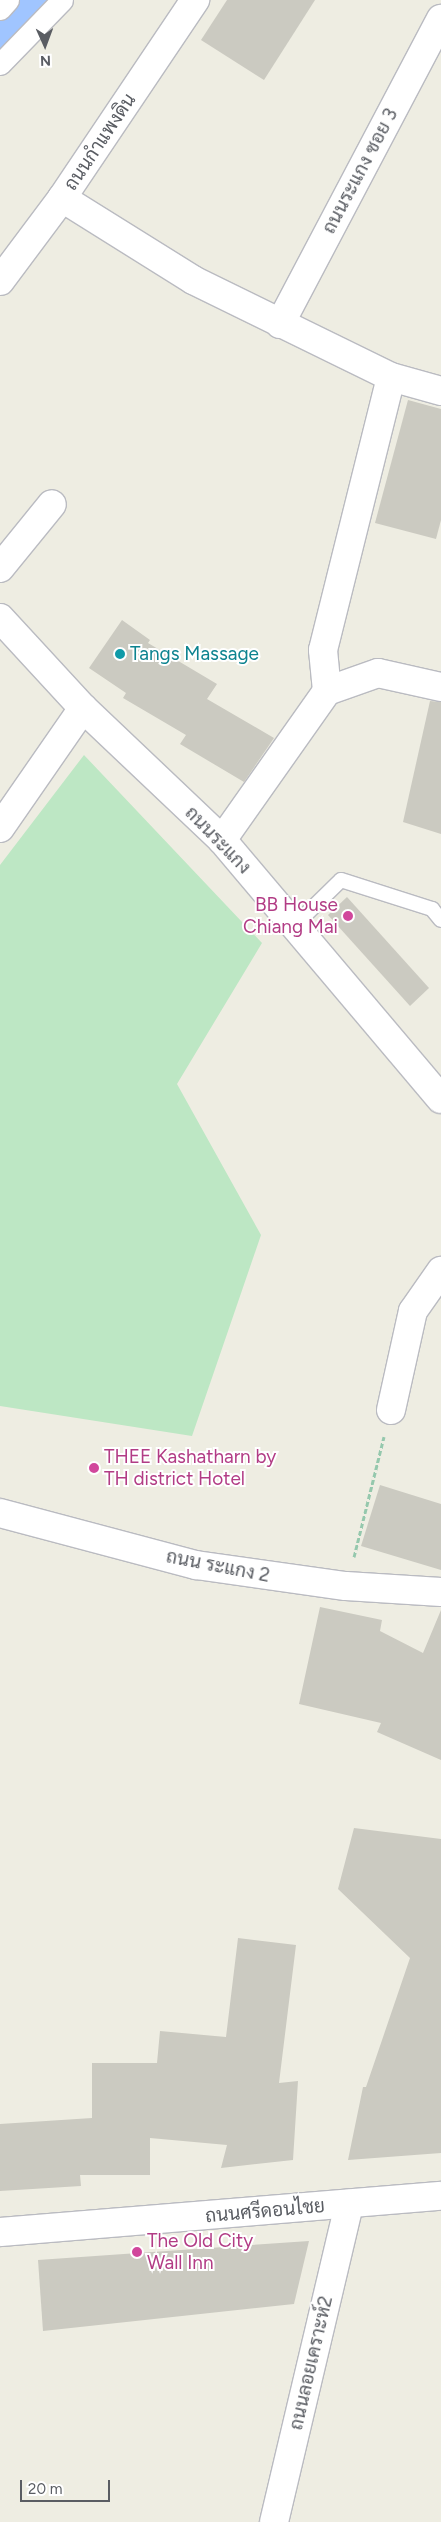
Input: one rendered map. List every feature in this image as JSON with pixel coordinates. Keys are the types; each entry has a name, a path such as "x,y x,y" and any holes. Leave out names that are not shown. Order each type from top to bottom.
{"street":[{"path":"0,9 8,0"},
{"path":"0,64 62,0"},
{"name":"ถนนกำแพงดิน","path":"0,281 62,198 194,0"},
{"name":"ถนนระแกง ซอย 3","path":"280,324 441,19"},
{"path":"62,198 193,280 391,378 441,391"},
{"path":"327,691 322,650 391,378"},
{"path":"0,568 52,504"},
{"name":"ถนนระแกง","path":"0,618 83,708 222,840 439,1094"},
{"path":"222,840 327,691 378,673 441,687"},
{"path":"0,828 83,708"},
{"path":"391,1410 413,1311 441,1271"},
{"name":"ถนน ระแกง 2","path":"0,1512 196,1565 346,1586 441,1592"},
{"name":"ถนนศรีดอนไชย","path":"0,2232 441,2196"},
{"name":"ถนนลอยเคราะห์2","path":"274,2522 349,2204"}],"lane":[{"path":"295,925 341,880 432,909 441,920"}],"path":[{"path":"346,1586 391,1410"}],"green space":[{"path":"84,755 262,943 177,1084 261,1235 192,1436 0,1406 0,865"}],"water":[{"path":"18,0 56,0 0,59 0,19"}],"building":[{"path":"227,0 315,0 264,80 201,40"},
{"path":"408,400 441,409 441,520 436,539 375,523"},
{"path":"122,620 150,640 148,643 217,684 207,699 274,738 244,782 180,744 186,735 123,698 126,693 89,668"},
{"path":"430,701 441,702 441,834 403,822"},
{"path":"347,897 429,988 410,1006 328,915"},
{"path":"380,1485 441,1504 441,1570 361,1546"},
{"path":"320,1607 382,1620 380,1631 423,1653 441,1610 441,1760 377,1732 381,1723 299,1704"},
{"path":"354,1828 441,1839 441,2153 348,2160 363,2087 366,2087 410,1958 338,1889"},
{"path":"238,1938 296,1945 279,2083 298,2081 293,2160 221,2168 227,2145 150,2138 150,2175 80,2175 81,2186 0,2191 0,2124 92,2118 92,2063 157,2063 160,2031 226,2037"},
{"path":"309,2241 294,2304 43,2331 38,2260"}],"place":[{"name":"Tangs Massage","path":"120,654"},
{"name":"BB House Chiang Mai","path":"348,916"},
{"name":"THEE Kashatharn by TH district Hotel","path":"94,1468"},
{"name":"The Old City Wall Inn","path":"137,2252"}]}
